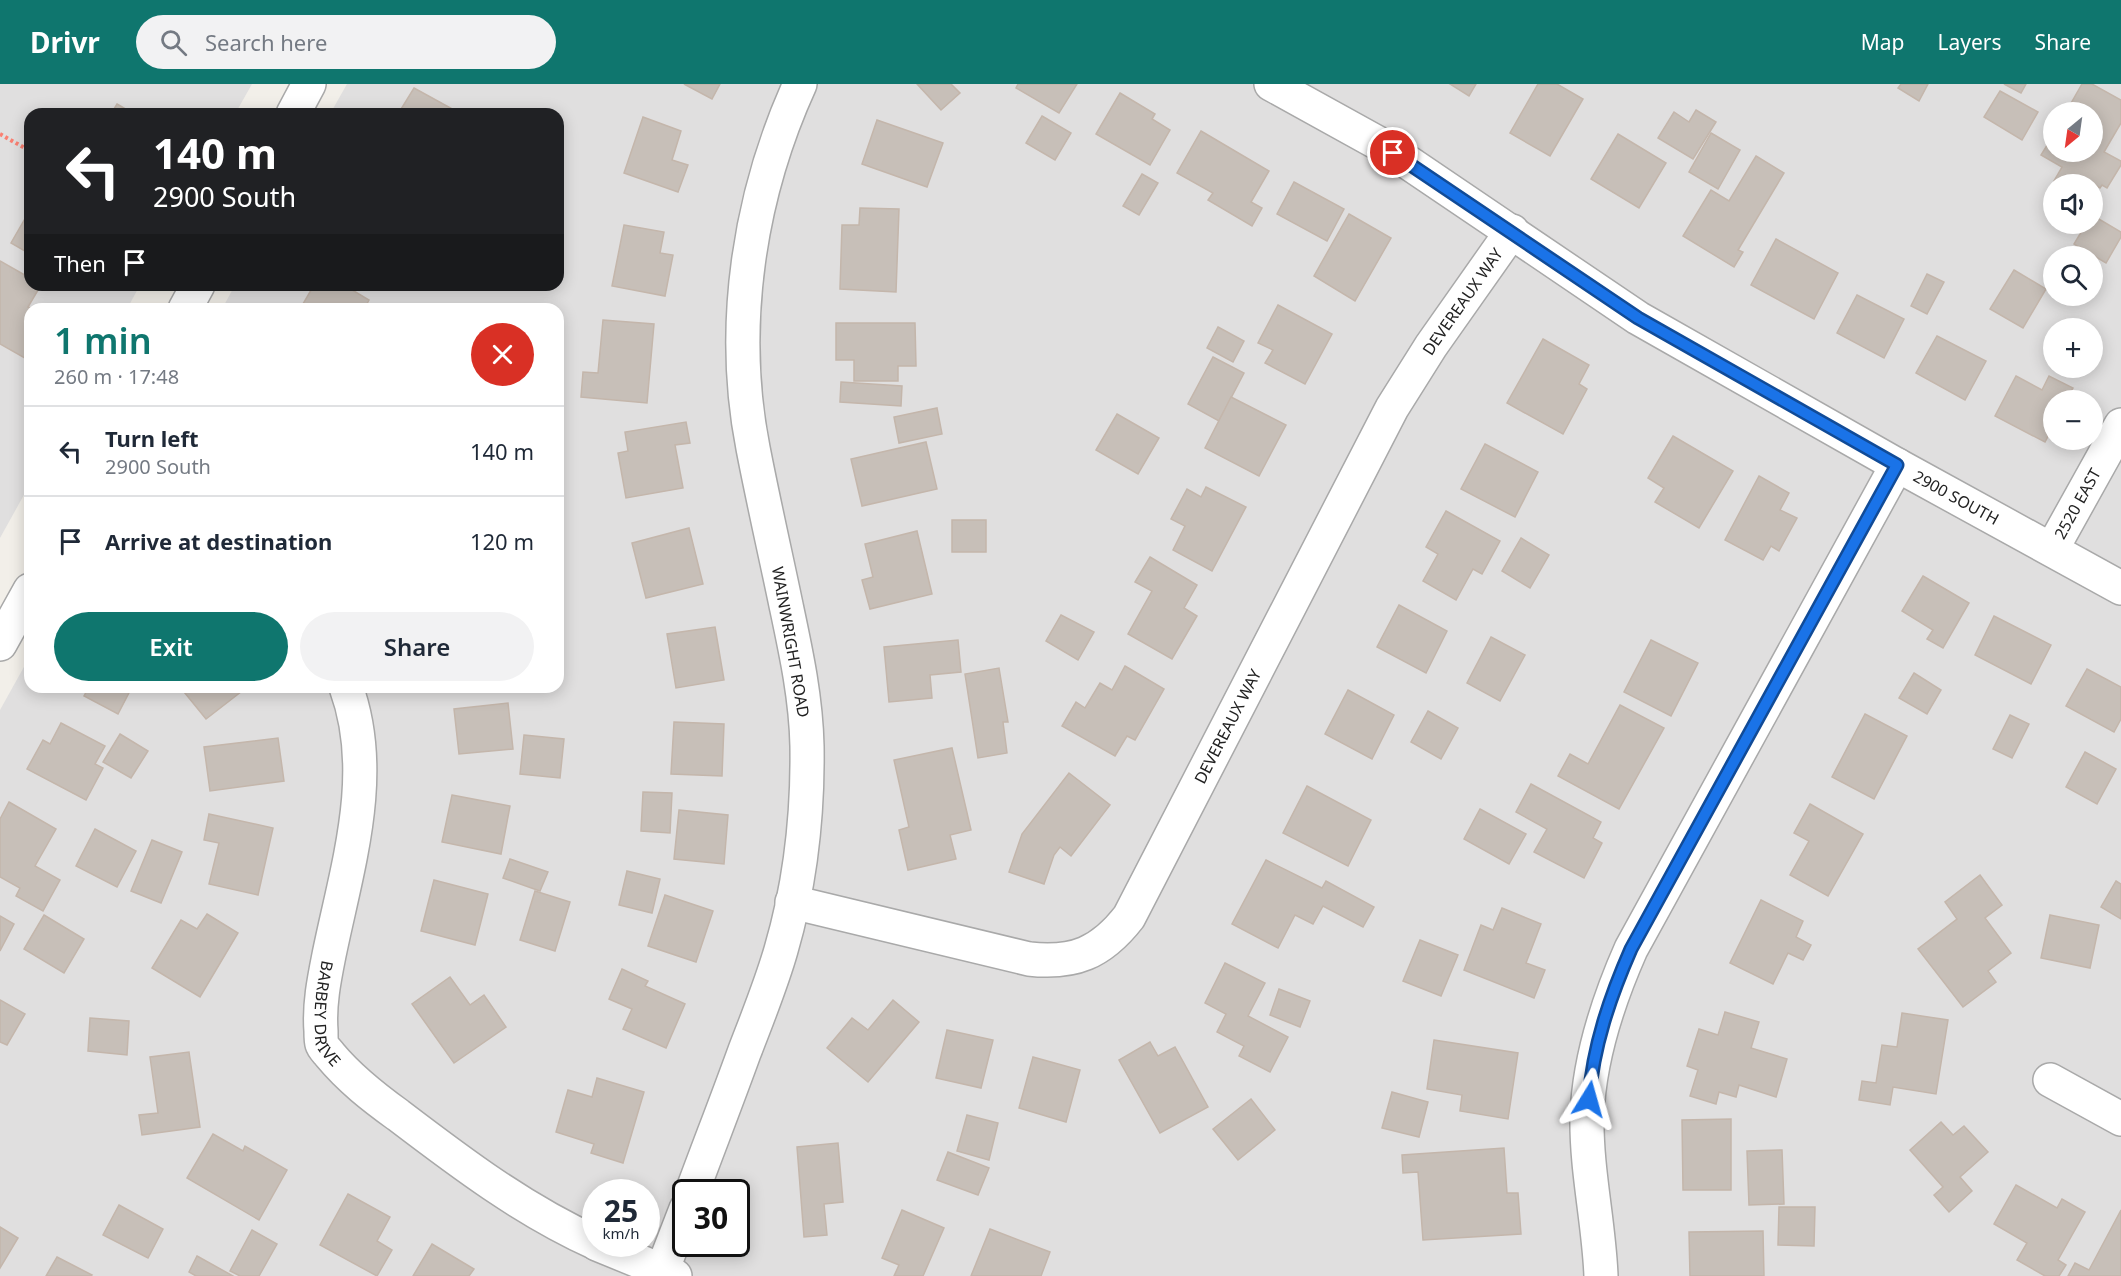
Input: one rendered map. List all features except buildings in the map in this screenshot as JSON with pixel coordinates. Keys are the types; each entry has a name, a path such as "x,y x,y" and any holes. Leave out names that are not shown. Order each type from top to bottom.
{"street":[{"path":"295,108 309,84"},
{"name":"WAINWRIGHT ROAD","path":"697,1179 781,950 802,847 807,745 803,694 752,444 743,349 747,276 759,205 771,159 800,84"},
{"name":"2900 SOUTH","path":"1271,84 1376,142 1512,231 1638,318 1897,465 2121,588"},
{"name":"DEVEREAUX WAY","path":"792,902 1029,959 1050,961 1071,959 1090,952 1105,943 1118,931 1129,917 1392,408 1431,346 1512,231"},
{"name":"2520 EAST","path":"2052,549 2121,424"},
{"path":"1601,1276 1588,1149 1587,1116 1590,1082 1597,1047 1616,981 1631,949 1897,465"},
{"path":"0,644 24,601"},
{"name":"BARBEY DRIVE","path":"348,693 356,723 360,757 360,791 356,825 322,988 320,1016 322,1044 340,1068 362,1088 480,1177 548,1219 582,1236"},
{"path":"2050,1080 2121,1119"},
{"name":"BARBEY DRIVE","path":"629,1257 669,1274"},
{"path":"669,1274 673,1257"}],"path":[{"path":"0,134 24,148"}],"shaded area":[{"path":"0,84 252,84 238,108 24,108 24,291 137,291 130,303 24,303 24,495 0,538"},
{"path":"347,84 2121,84 2121,1276 0,1276 0,710 24,667 24,693 564,693 564,303 225,303 232,291 564,291 564,108 333,108"}],"route":[{"path":"1393,153 1638,318 1897,465 1631,949 1616,981 1606,1013 1590,1082 1589,1099"}]}
